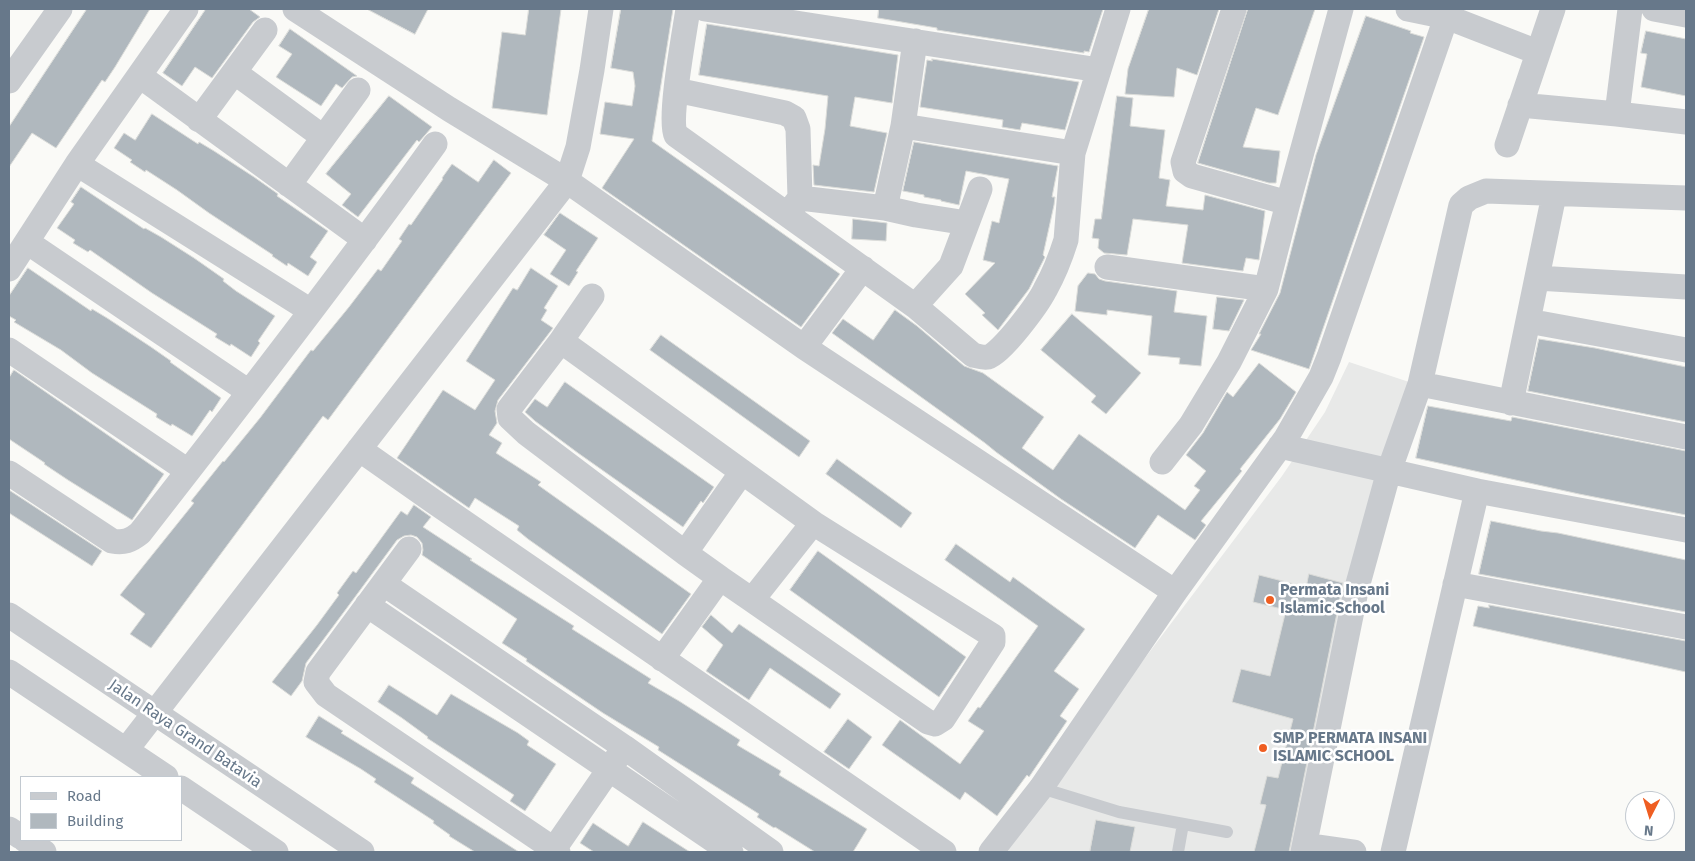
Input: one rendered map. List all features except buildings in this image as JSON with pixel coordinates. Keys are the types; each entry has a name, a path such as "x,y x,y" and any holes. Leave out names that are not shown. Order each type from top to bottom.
{"street":[{"path":"9,81 60,9"},
{"path":"9,269 77,164 186,9"},
{"path":"295,9 449,109 567,181 804,347 1175,592"},
{"path":"126,750 567,181 578,147 601,9"},
{"path":"688,9 676,90 674,129 676,135 794,206 863,268 915,306 975,356 988,357 1003,347 1045,291 1062,253 1066,240 1072,152 1118,9"},
{"path":"705,9 1099,70"},
{"path":"1234,9 1183,162 1185,171 1192,176 1288,203"},
{"path":"1162,462 1191,425 1229,362 1266,289 1341,9"},
{"path":"1408,9 1448,13 1537,52"},
{"path":"1506,145 1553,9"},
{"path":"1617,114 1630,9"},
{"path":"1654,9 1686,15"},
{"path":"991,852 1041,788 1175,592 1280,446 1321,377 1330,357 1448,13"},
{"path":"199,120 266,30"},
{"path":"885,208 903,126 915,41"},
{"path":"234,72 324,138"},
{"path":"140,76 365,240"},
{"path":"289,185 358,90"},
{"path":"676,90 785,113 794,118 798,129 794,206"},
{"path":"1520,105 1686,122"},
{"path":"903,126 1072,152"},
{"path":"9,473 112,541 121,543 131,540 140,533 311,311 435,144"},
{"path":"77,164 311,311"},
{"path":"915,306 950,266 980,189"},
{"path":"1354,852 1304,848 1356,591 1389,471 1420,384 1461,205 1468,198 1486,191 1554,195 1686,198"},
{"path":"1512,403 1554,195"},
{"path":"794,206 885,208 916,216 967,223"},
{"path":"27,242 248,392"},
{"path":"1107,267 1266,289"},
{"path":"804,347 863,268"},
{"path":"1537,278 1686,287"},
{"path":"561,341 813,523 993,636 993,642 942,719 934,724 928,722 720,578 526,433 510,418 509,409 561,341 592,296"},
{"path":"1528,321 1686,350"},
{"path":"9,350 188,471"},
{"path":"1420,384 1686,437"},
{"path":"1280,446 1477,491 1686,530"},
{"path":"360,449 944,852"},
{"path":"685,552 742,472"},
{"path":"1393,852 1477,491"},
{"path":"752,600 813,523"},
{"path":"409,549 318,672 316,682 321,690 555,851 624,747"},
{"path":"662,659 720,578"},
{"path":"384,584 624,747 771,852"},
{"path":"1455,584 1686,627"},
{"path":"367,606 731,852"},
{"name":"Jalan Raya Grand Batavia","path":"9,615 362,852"},
{"path":"9,672 165,776"},
{"path":"182,789 266,849"},
{"path":"9,829 20,837"}],"lane":[{"path":"1041,788 1119,812 1227,832"},
{"path":"1178,852 1183,824"}],"shaded area":[{"name":"Permata Insani Islamic School","path":"1349,362 1418,385 1300,852 999,852 1282,476 1325,412"}],"place":[{"name":"Permata Insani Islamic School","path":"1270,600"},
{"name":"SMP PERMATA INSANI ISLAMIC SCHOOL","path":"1263,748"}]}
